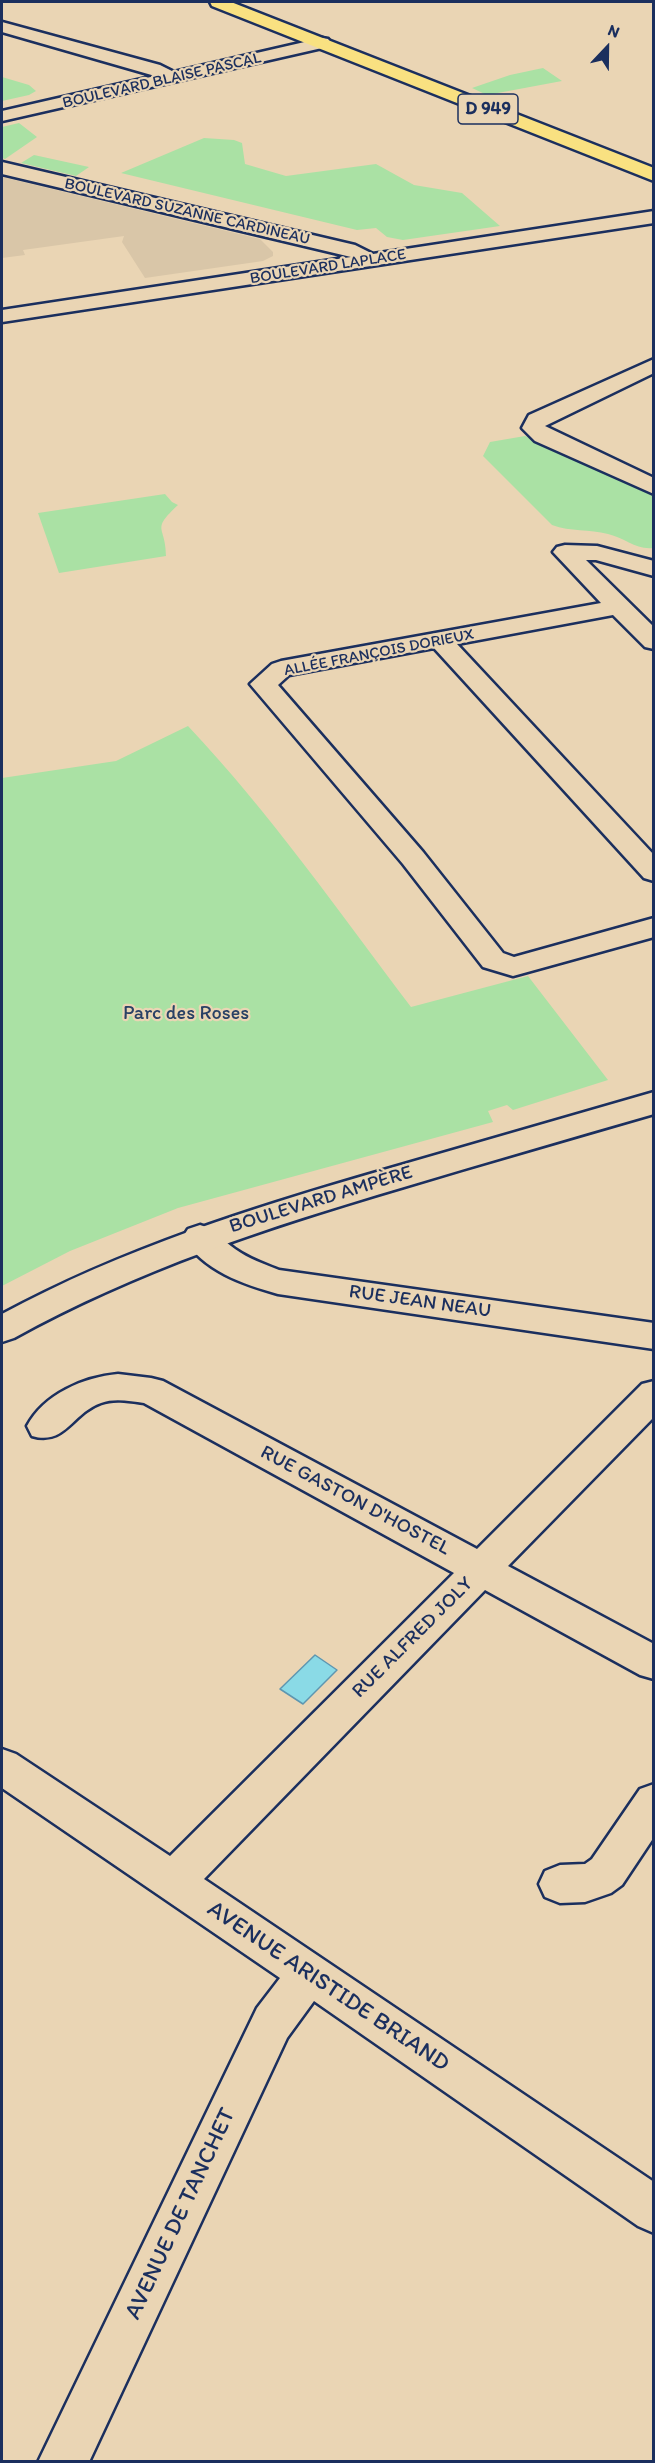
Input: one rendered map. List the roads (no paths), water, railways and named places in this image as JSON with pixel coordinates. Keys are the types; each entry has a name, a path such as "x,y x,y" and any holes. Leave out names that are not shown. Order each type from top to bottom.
{"main road":[{"name":"D 949","path":"218,2 654,175"}],"street":[{"path":"2,27 154,69 174,78"},
{"name":"BOULEVARD BLAISE PASCAL","path":"2,116 322,43"},
{"name":"BOULEVARD SUZANNE CARDINEAU","path":"2,168 355,251 371,261"},
{"name":"BOULEVARD LAPLACE","path":"2,316 654,218"},
{"path":"654,365 537,420 533,428 543,436 654,487"},
{"path":"654,569 597,553 565,552 654,642"},
{"name":"ALLÉE FRANÇOIS DORIEUX","path":"617,607 281,669 263,684 413,858 493,960 513,967 654,927"},
{"path":"440,640 593,809 654,872"},
{"name":"BOULEVARD AMPÈRE","path":"2,1329 83,1286 200,1237 287,1209 654,1103"},
{"name":"RUE JEAN NEAU","path":"200,1237 219,1257 249,1273 278,1282 654,1336"},
{"name":"RUE GASTON D'HOSTEL","path":"45,1426 70,1401 98,1390 112,1386 151,1390 654,1663"},
{"name":"RUE ALFRED JOLY","path":"173,1882 654,1394"},
{"name":"AVENUE ARISTIDE BRIAND","path":"2,1766 654,2210"},
{"path":"560,1884 582,1884 597,1880 607,1872 654,1802"},
{"name":"AVENUE DE TANCHET","path":"63,2462 272,2023 309,1973"}],"water":[{"path":"315,1655 337,1670 303,1704 280,1689"}],"park label":[{"name":"Parc des Roses","path":"186,1014"}]}
